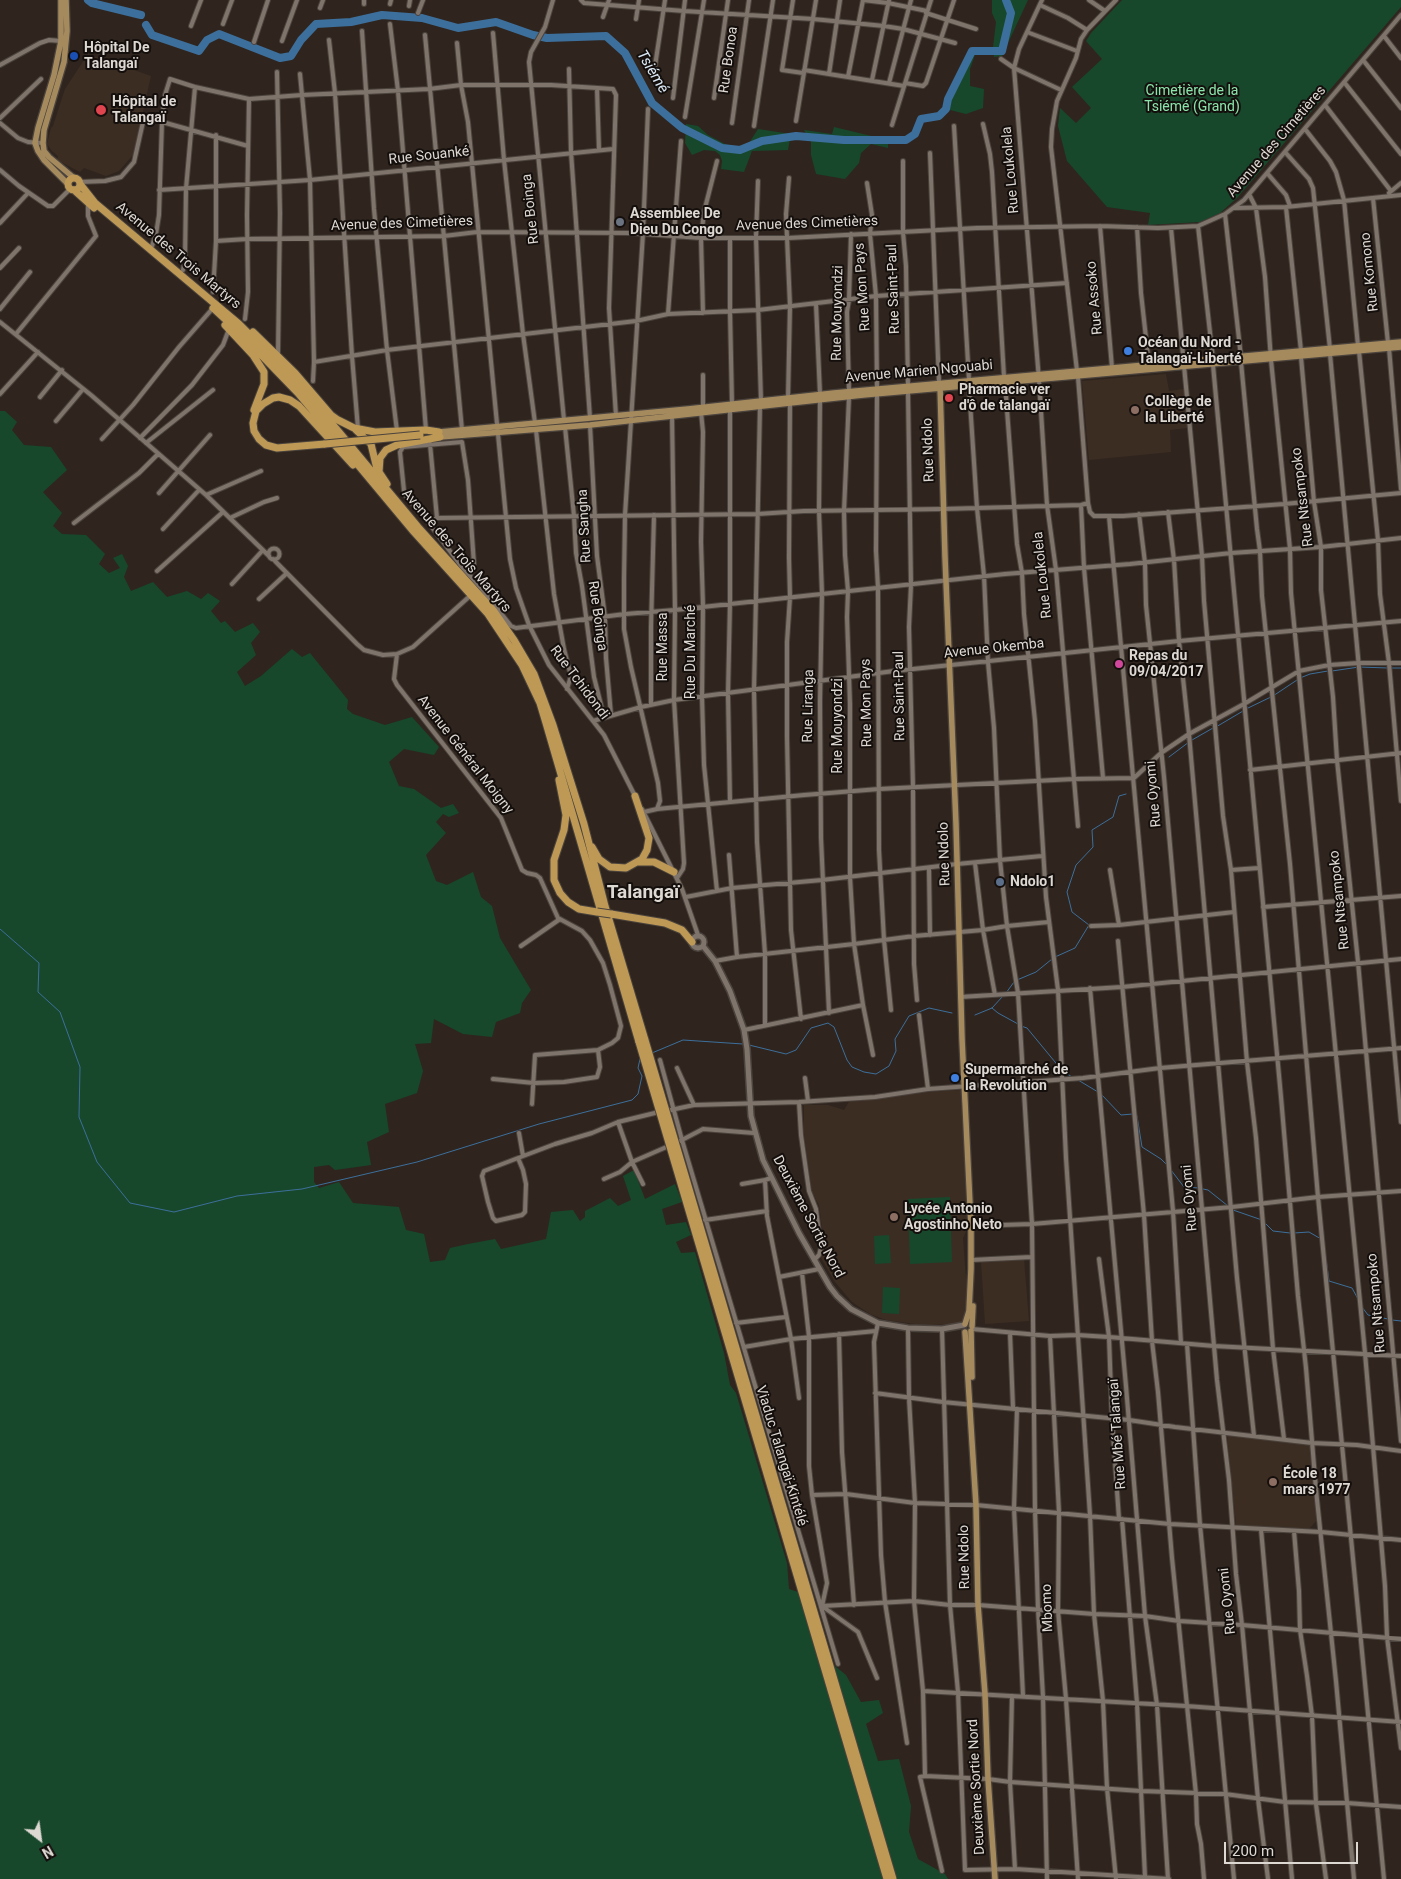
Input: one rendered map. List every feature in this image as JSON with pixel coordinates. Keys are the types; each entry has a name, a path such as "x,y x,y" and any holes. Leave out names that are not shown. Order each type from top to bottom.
{"highway":[{"path":"70,180 78,181 78,188 71,188 70,180"},
{"name":"Avenue des Trois Martyrs","path":"78,181 90,202 212,307 286,379 414,532 496,625 522,665 540,703 642,1041"},
{"name":"Avenue des Trois Martyrs","path":"71,188 242,322 304,390 433,544 492,610 514,640 534,674 553,726 584,824 642,1041"},
{"path":"212,307 264,372 264,384 256,409 254,432 266,445 282,448 326,445 422,434"},
{"path":"242,322 278,355 331,415 356,429 371,444 375,465 379,472 423,526 433,544"},
{"path":"256,409 273,398 286,398 295,403 380,495 390,502"},
{"path":"356,429 375,432 397,431 439,435"},
{"path":"379,472 380,458 390,447 439,435"},
{"path":"554,752 566,815 564,830 554,860 554,880 560,893 568,902 579,909 672,925 685,932 692,942"},
{"path":"635,796 649,838 647,850 639,862"},
{"path":"584,824 595,854 604,864 620,869 639,862 654,862 676,875"},
{"name":"Viaduc Talangaï-Kintélé","path":"642,1041 887,1879"},
{"name":"Viaduc Talangaï-Kintélé","path":"642,1041 893,1879"}],"main road":[{"path":"35,143 54,76 61,40 61,0"},
{"path":"42,143 64,62 67,31 66,0"},
{"name":"Avenue des Trois Martyrs","path":"35,143 44,160 71,188"},
{"name":"Avenue des Trois Martyrs","path":"42,143 44,151 49,157 78,181"},
{"name":"Avenue Marien Ngouabi","path":"439,435 462,430 498,430 535,423 590,421 616,416 631,417 849,394 1078,374 1112,368 1241,360 1359,349 1388,346 1401,342"},
{"path":"1388,346 1401,347"},
{"path":"1078,374 1184,364"},
{"name":"Rue Ndolo","path":"940,386 960,997 971,1226 968,1328"},
{"path":"590,421 672,415 702,410"},
{"path":"439,435 498,430 536,430 564,423"},
{"path":"968,1328 971,1405"},
{"name":"Rue Ndolo","path":"971,1405 978,1605 985,1694"},
{"name":"Deuxième Sortie Nord","path":"985,1694 988,1779 995,1879"}],"street":[{"path":"192,26 201,0"},
{"path":"223,24 232,0"},
{"path":"254,42 268,0"},
{"path":"282,41 297,0"},
{"path":"320,8 323,0"},
{"path":"409,6 410,0"},
{"path":"418,13 423,0"},
{"name":"Rue Boinga","path":"553,0 543,31 529,56 531,85 554,331 574,516 576,553 594,677 604,717"},
{"path":"581,0 584,3 608,2 684,12 813,19 884,26 921,33 955,43"},
{"path":"636,19 639,0"},
{"path":"655,66 665,0"},
{"path":"673,98 685,0"},
{"path":"686,117 704,0"},
{"path":"714,98 728,0"},
{"name":"Rue Bonoa","path":"732,123 748,0"},
{"path":"754,126 773,0"},
{"path":"793,0 782,70 921,86 926,83 954,0"},
{"path":"796,121 816,0"},
{"path":"829,74 840,0"},
{"path":"848,77 863,0 888,2 909,7 976,30"},
{"path":"889,83 911,0"},
{"path":"892,125 931,0"},
{"path":"1089,0 1105,12"},
{"path":"1116,0 1086,30 1081,39 1073,66 1061,90 1054,110 1050,147 1078,374 1090,512 1094,516 1109,516 1314,502 1401,493"},
{"path":"603,17 608,2"},
{"path":"872,80 888,2"},
{"path":"1041,2 1086,30"},
{"name":"Rue Loukolela","path":"1041,2 1027,32 1014,68 1046,505 1056,570 1078,826"},
{"name":"Avenue des Cimetières","path":"216,241 444,236 477,232 643,233 701,238 788,238 932,230 1061,226 1171,228 1198,226 1225,214 1249,194 1401,15"},
{"path":"390,24 398,91 424,389 422,434"},
{"path":"362,31 367,92 370,174 397,431"},
{"path":"1027,32 1078,51"},
{"path":"493,33 504,160 535,423"},
{"path":"425,35 462,430"},
{"path":"1384,36 1401,58"},
{"path":"0,65 40,43 49,40 61,40"},
{"path":"329,40 335,93 356,429"},
{"name":"Rue Tchidondi","path":"457,43 461,85 468,122 477,232 510,559 516,588 529,625 549,665 610,745 676,875 686,897 698,935"},
{"path":"1000,59 1014,68 1061,90"},
{"path":"1363,60 1401,108"},
{"name":"Rue Sangha","path":"569,70 571,152 579,273 585,327 595,516 612,715"},
{"path":"277,72 280,213 278,355"},
{"path":"300,74 310,180 314,381"},
{"path":"0,118 41,79"},
{"path":"152,246 159,215 162,121 165,95 170,79 195,88 249,99 429,89 461,85 609,88 615,92 609,308 616,416"},
{"path":"1344,82 1401,154"},
{"path":"182,270 185,259 186,189 195,88"},
{"path":"597,88 599,150"},
{"path":"242,322 248,292 249,99"},
{"path":"1325,105 1391,191"},
{"path":"648,109 643,233 625,515 624,629 660,790 660,801 657,809"},
{"path":"78,181 105,181 121,177 134,162 143,122 148,118 216,135 248,146"},
{"path":"0,123 18,138 42,143"},
{"path":"983,124 990,154 1004,380 1039,782 1042,856 1058,990 1077,1335 1090,1515 1094,1614 1103,1701 1107,1788 1116,1877"},
{"path":"954,126 977,508 984,576 1000,860 1007,926 1018,993 1032,1224 1038,1609 1043,1697 1047,1879"},
{"path":"1304,129 1330,161 1340,184 1344,200 1378,540 1380,594 1399,754 1401,801"},
{"path":"213,292 216,241 216,135"},
{"path":"668,314 682,140"},
{"name":"Rue Souanké","path":"159,190 310,180 613,149"},
{"path":"1285,152 1312,184 1315,202 1401,1122"},
{"path":"930,153 940,386"},
{"path":"703,313 701,238 704,212 717,161"},
{"name":"Rue Saint-Paul","path":"903,161 910,510 911,585 909,627 913,787 914,964 917,1000"},
{"path":"0,170 28,193 50,207 71,188"},
{"name":"Rue Ntsampoko","path":"1267,173 1286,195 1288,206 1314,502 1321,547 1321,590 1358,962 1401,1441"},
{"path":"789,178 786,214 790,306 790,597 787,686 791,930 801,1019"},
{"path":"758,181 756,237 760,458 757,514 754,690 756,799 765,954 765,1024"},
{"name":"Rue Mon Pays","path":"867,183 872,216 870,234 876,296 876,551 878,588 880,874 891,1010"},
{"path":"1385,196 1401,183"},
{"path":"0,224 28,193"},
{"path":"1249,194 1256,208 1265,277 1270,357 1290,549 1291,593 1350,1194 1385,1586 1387,1637 1400,1722 1401,1748"},
{"path":"1234,208 1288,206 1401,195"},
{"name":"Rue Komono","path":"1374,198 1401,489"},
{"path":"16,334 96,236 88,216 90,202"},
{"path":"1225,214 1260,551 1262,596 1299,969 1318,1197 1362,1636 1384,1879"},
{"name":"Rue Assoko","path":"1100,226 1112,368"},
{"path":"1198,226 1213,362 1298,1296 1305,1351 1312,1443 1354,1879"},
{"path":"1137,227 1141,293 1149,365"},
{"path":"1171,228 1202,556 1223,816 1231,870 1247,1062 1262,1204 1273,1349 1284,1439"},
{"name":"Rue Mouyondzi","path":"851,234 847,312 849,394 844,511 850,677 850,877 854,944 863,1005 873,1054"},
{"path":"730,238 731,407 728,694 730,802"},
{"path":"0,268 20,248"},
{"path":"0,309 30,272"},
{"path":"314,362 387,350 636,321 668,314 758,310 876,296 1067,283"},
{"name":"Rue Liranga","path":"816,304 820,397 819,511 822,594 820,794 822,880 829,1013"},
{"path":"102,439 120,420 212,307"},
{"path":"0,322 62,370 206,495 286,571 364,650 383,655 405,651 425,637 471,595"},
{"path":"140,438 192,384 223,345 229,329"},
{"path":"0,394 38,352"},
{"path":"40,397 62,370"},
{"name":"Rue Du Marché","path":"703,374 701,513 702,697 708,804 717,890"},
{"path":"56,421 84,389"},
{"path":"146,443 213,390"},
{"name":"Rue Massa","path":"672,415 672,515 675,610 674,700 682,807 684,866 676,875"},
{"path":"536,430 559,622 571,676 567,689"},
{"path":"159,493 177,470 210,435"},
{"path":"470,574 474,568 463,444 461,441 403,447 400,452 405,494 462,567 470,574 511,626 516,628 625,614 984,576 1145,563 1231,553 1321,547 1401,538"},
{"path":"430,444 437,518"},
{"path":"74,523 139,473 158,454"},
{"path":"206,495 261,471"},
{"path":"163,529 199,490"},
{"path":"230,518 277,498"},
{"path":"428,522 437,518 701,513 757,514 1081,505 1088,503"},
{"path":"1081,505 1090,650 1103,778"},
{"path":"157,571 223,512"},
{"path":"1168,512 1174,560 1179,641 1244,1347 1254,1436"},
{"name":"Rue Oyomi","path":"1139,514 1145,563 1146,604 1190,1067 1214,1346 1234,1527 1236,1574 1258,1800 1268,1879"},
{"path":"651,705 654,515"},
{"path":"1109,516 1173,1211 1181,1343"},
{"path":"271,557 270,551 276,548 279,551 278,558 286,571"},
{"path":"232,584 263,550"},
{"path":"271,557 278,558"},
{"path":"259,598 286,571"},
{"name":"Avenue Okemba","path":"593,721 641,706 674,700 911,669 1208,638 1401,621"},
{"name":"Avenue Général Moigny","path":"396,654 394,679 397,685 502,818 522,870 527,874 536,875 540,878 560,919"},
{"path":"644,812 756,799 879,789 1074,779 1134,778 1161,753 1189,734 1244,704 1299,670 1359,662 1401,664"},
{"path":"1250,770 1399,754"},
{"path":"729,855 737,957"},
{"path":"686,897 717,890 760,884 822,880 1042,856"},
{"path":"975,863 995,995"},
{"path":"929,868 930,935"},
{"path":"1231,870 1259,868"},
{"path":"1110,870 1119,925"},
{"path":"1263,907 1401,896"},
{"path":"1091,926 1119,925 1234,912"},
{"path":"522,946 560,919 582,931 590,940 603,963 620,1022 620,1033 616,1041 598,1050 536,1056 532,1104"},
{"path":"715,961 914,936 959,933 1049,922"},
{"path":"698,935 692,942 696,948 703,946"},
{"name":"Deuxième Sortie Nord","path":"698,935 704,938 703,946 715,961 734,1000 744,1030 747,1049 749,1102 754,1132 768,1179 830,1287 844,1304 857,1313 878,1323 908,1328 968,1328"},
{"path":"1118,941 1144,1215 1152,1341 1196,1794 1197,1824 1204,1879"},
{"path":"960,997 1122,987 1401,959"},
{"name":"Rue Mbé Talangaï","path":"1090,988 1122,1338 1144,1616 1157,1705 1168,1879"},
{"path":"744,1030 765,1024 801,1019 863,1005"},
{"path":"919,1015 928,1089"},
{"path":"518,1158 526,1184 525,1212 522,1215 496,1221 493,1218 488,1202 482,1173 518,1158 523,1156 592,1133 618,1122 673,1109 694,1105 800,1102 875,1097 928,1089 1062,1079 1160,1068 1336,1055 1401,1048"},
{"path":"493,1079 534,1083 564,1082 597,1077 600,1067 598,1050"},
{"path":"660,1060 705,1220 838,1664"},
{"path":"677,1068 694,1105"},
{"path":"805,1078 808,1101"},
{"path":"800,1102 801,1135 809,1191 816,1209 821,1248 819,1255 814,1260"},
{"path":"618,1122 632,1162 643,1184"},
{"path":"604,1179 620,1172 632,1162 707,1128 754,1132"},
{"path":"519,1133 523,1156"},
{"path":"742,1184 768,1179 767,1212 791,1339 799,1398"},
{"path":"971,1226 1071,1221 1232,1207 1350,1194 1401,1191"},
{"path":"705,1220 767,1212"},
{"path":"971,1260 1032,1257"},
{"path":"1099,1259 1109,1337 1112,1419 1137,1703 1144,1877"},
{"path":"779,1277 820,1268"},
{"path":"802,1273 809,1337 809,1466 826,1583 822,1606"},
{"path":"736,1322 786,1317"},
{"path":"878,1323 874,1342 875,1393 878,1499 885,1602 907,1743"},
{"path":"908,1328 909,1398 915,1503 914,1601 923,1692 924,1776"},
{"path":"968,1328 1050,1336 1077,1335 1214,1346 1392,1354 1401,1356"},
{"path":"942,1329 950,1605 958,1692 965,1870 994,1868 1168,1879"},
{"path":"744,1347 791,1339 876,1331"},
{"path":"1010,1333 1015,1408 1014,1508 1023,1696"},
{"path":"839,1334 842,1452 854,1604"},
{"name":"Mbomo","path":"1050,1336 1060,1513 1058,1611 1078,1879"},
{"path":"1187,1344 1200,1525 1234,1879"},
{"path":"875,1393 971,1405 1129,1420 1312,1443 1401,1450"},
{"path":"812,1495 846,1494 915,1503 976,1505 1170,1524 1321,1532 1401,1540"},
{"path":"1261,1529 1292,1879"},
{"path":"1294,1531 1300,1630 1312,1716 1316,1804 1326,1879"},
{"path":"822,1606 914,1601 950,1605 1020,1607 1401,1639"},
{"path":"822,1606 858,1632 877,1678"},
{"path":"923,1692 1043,1697 1400,1722"},
{"path":"1012,1696 1010,1782 1015,1869"},
{"path":"942,1871 920,1777 924,1776 1141,1791 1225,1794 1258,1800 1285,1802 1347,1803 1401,1807"}],"shaded area":[{"name":"Hôpital de Talangaï","path":"88,54 151,76 133,155 119,171 106,176 84,168 80,172 57,160 58,156 47,144 65,89"},
{"name":"Collège de la Liberté","path":"1166,374 1169,391 1184,389 1188,428 1170,430 1171,452 1089,460 1082,381"},
{"name":"Lycée Antonio Agostinho Neto","path":"961,1090 967,1229 963,1238 966,1315 960,1324 922,1325 886,1320 870,1314 852,1302 835,1282 821,1258 825,1249 819,1205 812,1192 804,1133 804,1105 828,1105 844,1110 849,1102 927,1092"},
{"path":"1024,1259 1029,1321 985,1324 981,1261"},
{"name":"École 18 mars 1977","path":"1227,1434 1310,1445 1317,1520 1309,1529 1236,1525"}],"green space":[{"path":"992,0 1028,0 1002,56 994,57 993,48 996,22 992,13"},
{"name":"Cimetière de la Tsiémé (Grand)","path":"1122,0 1401,0 1401,7 1237,198 1220,213 1200,222 1148,225 1150,213 1107,207 1067,161 1058,126 1060,108 1076,123 1091,108 1072,87 1102,59 1086,41 1091,33"},
{"path":"967,55 975,55 970,69 970,86 984,89 983,108 966,114 946,109"},
{"path":"686,124 698,126 708,135 725,144 738,147 749,143 758,129 791,134 788,150 752,151 744,172 721,169 722,161 720,155 715,151 704,150 692,155 685,143"},
{"path":"834,127 888,140 888,148 871,144 861,153 859,163 845,179 816,174 811,155 811,142 804,130 832,134"},
{"path":"0,411 5,411 17,422 12,430 24,445 51,447 67,470 43,492 62,513 53,526 62,534 86,535 105,554 99,564 109,573 120,568 113,558 122,554 128,566 124,577 131,591 153,582 167,597 187,591 201,599 208,593 220,601 211,611 221,623 225,621 235,632 253,623 260,632 251,643 256,655 237,672 245,686 261,676 292,649 302,657 310,653 348,700 347,709 353,714 385,725 412,717 439,747 434,755 404,749 389,762 399,786 414,789 441,808 453,804 459,813 449,817 443,814 436,822 446,833 426,855 436,881 447,885 473,872 481,897 492,906 500,938 531,990 522,1003 520,1013 496,1022 492,1037 463,1034 434,1019 431,1043 415,1044 423,1071 417,1093 385,1104 389,1132 367,1142 371,1165 335,1170 329,1165 314,1167 314,1182 319,1188 339,1182 353,1203 399,1207 406,1230 424,1234 430,1262 445,1260 450,1248 468,1244 495,1239 501,1249 546,1239 551,1212 573,1210 580,1221 585,1217 585,1211 610,1198 618,1206 631,1200 623,1176 634,1170 645,1199 675,1184 682,1202 662,1209 666,1225 686,1222 691,1235 676,1242 681,1253 695,1252 724,1353 730,1385 736,1393 787,1563 789,1589 798,1592 815,1650 846,1675 861,1702 879,1700 883,1713 866,1724 878,1761 899,1759 911,1806 909,1832 918,1859 945,1874 948,1879 0,1879"},
{"path":"950,1197 952,1262 910,1264 908,1199"},
{"path":"889,1235 891,1263 875,1264 874,1236"},
{"path":"883,1287 900,1288 899,1314 882,1313"}],"waterway":[{"name":"Tsiémé","path":"88,0 92,3 141,15"},
{"name":"Tsiémé","path":"146,25 152,35 199,51 207,40 219,34 280,58 291,56 301,40 316,24 351,22 382,15 422,18 458,28 496,22 547,38 606,36 625,53 652,103 682,128 722,148 740,150 762,141 796,136 844,140 906,140 915,134 921,119 939,116 946,109 948,99 972,51 1002,51 1011,13 1006,0"},
{"path":"1332,671 1359,667 1388,668"},
{"path":"1392,668 1401,668"},
{"path":"1300,678 1328,671"},
{"path":"1246,709 1273,696 1297,680"},
{"path":"1216,727 1243,711"},
{"path":"1192,740 1213,728"},
{"path":"1169,757 1189,742"},
{"path":"1055,957 1075,948 1089,925 1072,912 1067,892 1076,865 1093,847 1092,830 1113,817 1119,796 1126,794"},
{"path":"0,929 39,963 38,992 60,1012 80,1067 79,1117 97,1162 130,1203 174,1212 237,1196 302,1189 417,1162 539,1124 632,1100 638,1094 642,1076 638,1068 640,1059"},
{"path":"1017,980 1036,972 1052,959"},
{"path":"1006,993 1014,982"},
{"path":"975,1015 992,1008 1003,996"},
{"path":"749,1045 786,1054 796,1050 811,1028 828,1023 834,1027 847,1060 852,1067 876,1074 889,1066 896,1051 895,1039 909,1016 929,1008 952,1013"},
{"path":"992,1008 1018,1024"},
{"path":"1021,1026 1027,1028 1060,1068"},
{"path":"652,1053 683,1040 743,1044"},
{"path":"1063,1071 1072,1077"},
{"path":"1078,1080 1098,1092"},
{"path":"1101,1094 1121,1115 1133,1114"},
{"path":"1137,1116 1142,1147 1167,1165"},
{"path":"1171,1170 1184,1187 1199,1188"},
{"path":"1203,1189 1208,1190 1228,1206"},
{"path":"1233,1210 1262,1220"},
{"path":"1265,1223 1273,1231 1290,1233"},
{"path":"1294,1233 1309,1232 1321,1239"},
{"path":"1324,1244 1329,1281 1352,1288 1358,1299"},
{"path":"1362,1307 1368,1315 1388,1319"},
{"path":"1392,1320 1401,1321"}],"place":[{"name":"Hôpital De Talangaï","path":"74,56"},
{"name":"Hôpital de Talangaï","path":"101,110"},
{"name":"Assemblee De Dieu Du Congo","path":"620,222"},
{"name":"Océan du Nord - Talangaï-Liberté","path":"1128,351"},
{"name":"Pharmacie ver d'ô de talangaï","path":"949,398"},
{"name":"Collège de la Liberté","path":"1135,410"},
{"name":"Repas du 09/04/2017","path":"1119,664"},
{"name":"Ndolo1","path":"1000,882"},
{"name":"Supermarché de la Revolution","path":"955,1078"},
{"name":"Lycée Antonio Agostinho Neto","path":"894,1217"},
{"name":"École 18 mars 1977","path":"1273,1482"}],"district":[{"name":"Talangaï","path":"643,893"}]}
